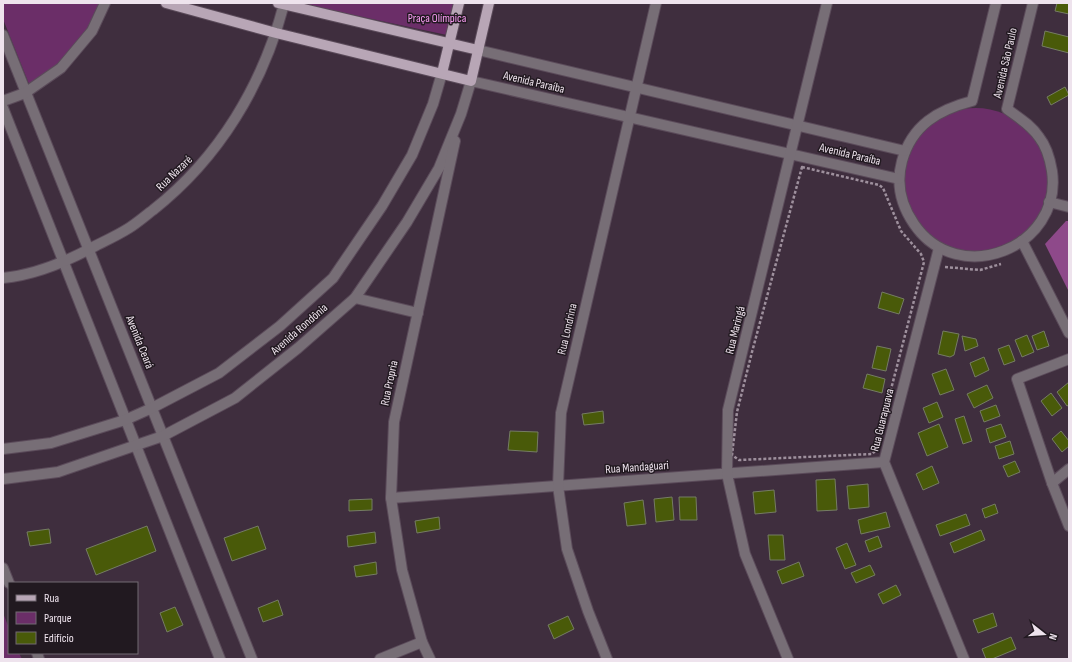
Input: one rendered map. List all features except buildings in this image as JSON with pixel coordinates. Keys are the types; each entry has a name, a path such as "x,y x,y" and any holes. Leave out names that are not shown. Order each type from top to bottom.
{"main road":[{"name":"Avenida Paraíba","path":"166,3 276,33 472,81"},
{"name":"Avenida Rondônia","path":"442,73 459,3"},
{"name":"Avenida Rondônia","path":"472,81 489,3"},
{"name":"Avenida Paraíba","path":"281,4 478,50"}],"street":[{"path":"3,101 25,93 61,68 92,31 105,3"},
{"name":"Rua Londrina","path":"607,659 588,611 567,549 558,486 561,414 656,3"},
{"name":"Rua Maringá","path":"788,659 745,554 726,474 728,410 827,3"},
{"name":"Avenida São Paulo","path":"996,3 972,101 951,107 932,117 916,132 905,151 899,179 900,190 906,212 920,234 939,248 952,254 967,257 981,257 1007,250 1022,241 1037,226 1049,202 1052,176 1046,150 1040,137 1031,127 1007,110 1033,3"},
{"name":"Rua Nazaré","path":"3,278 15,277 63,262 130,228 166,199 202,166 232,124 258,78 276,33 281,4"},
{"name":"Avenida Ceará","path":"3,35 252,659"},
{"name":"Avenida Paraíba","path":"478,50 905,151"},
{"name":"Avenida Rondônia","path":"3,449 51,443 125,420 152,408 219,373 280,326 333,278 382,206 412,155 433,104 442,73"},
{"name":"Avenida Paraíba","path":"472,81 629,119 899,179"},
{"name":"Avenida Rondônia","path":"3,479 58,472 163,436 236,398 298,348 355,298 407,222 439,168 461,114 472,81"},
{"path":"3,108 220,659"},
{"name":"Rua Propria","path":"430,659 422,642 402,570 391,498 394,422 461,114"},
{"path":"1049,202 1069,207"},
{"path":"1022,241 1069,333"},
{"name":"Rua Guarapuava","path":"939,248 884,462 964,659"},
{"path":"355,298 418,313"},
{"path":"1069,359 1017,379 1052,483 1069,526"},
{"name":"Rua Mandaguari","path":"391,498 884,462"},
{"path":"1052,483 1069,469"},
{"path":"3,568 9,582"},
{"path":"380,659 422,642"}],"path":[{"path":"802,167 879,185 883,188 902,232 921,254 924,262 875,450 872,454 852,454 739,460 732,455 737,412 802,167"}],"green space":[{"path":"3,3 101,3 89,28 60,63 29,84 3,19"},
{"name":"Praça Olímpica","path":"297,3 455,3 447,35"},
{"path":"969,108 983,108 1010,116 1022,124 1032,134 1043,152 1047,166 1047,194 1043,208 1032,226 1022,236 1004,247 983,252 969,252 942,244 930,236 920,226 909,208 904,187 904,173 912,146 920,134 930,124 948,113"},
{"path":"3,613 8,626 8,654 20,654 22,659 3,659"}],"shaded area":[{"path":"1066,221 1069,221 1069,292 1045,244"}]}
